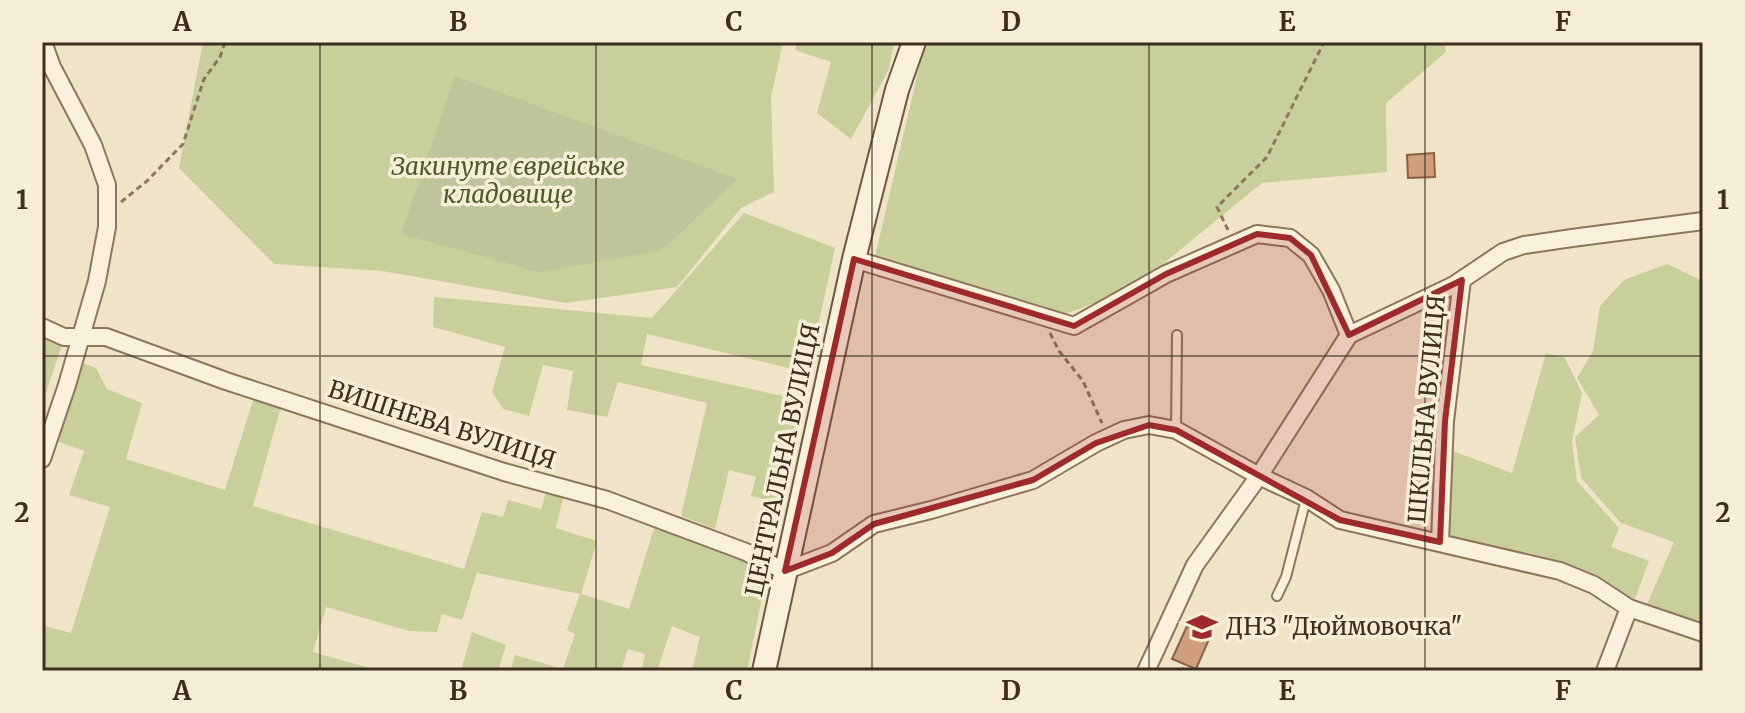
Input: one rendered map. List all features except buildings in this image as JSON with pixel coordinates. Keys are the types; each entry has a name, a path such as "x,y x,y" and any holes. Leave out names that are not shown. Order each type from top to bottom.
{"main road":[{"name":"ЦЕНТРАЛЬНА ВУЛИЦЯ","path":"764,671 854,259 897,90 914,42"}],"street":[{"path":"42,459 97,281 107,212 107,185 93,145 52,67 43,42"},
{"path":"1146,671 1195,565 1259,476 1349,335 1462,280 1503,252 1524,245 1703,221"},
{"path":"854,259 1074,326 1166,274 1257,234 1290,238 1311,255 1331,290 1349,335"},
{"name":"ШКІЛЬНА ВУЛИЦЯ","path":"1440,542 1445,421 1462,280"},
{"name":"ВИШНЕВА ВУЛИЦЯ","path":"42,327 64,337 106,337 226,381 504,472 607,500 746,552 785,571"},
{"name":"ШКІЛЬНА ВУЛИЦЯ","path":"785,571 832,553 874,524 1033,480 1108,437 1149,425 1176,430 1306,498 1340,520 1560,571 1594,585 1629,608 1703,633"},
{"path":"1605,671 1629,608"}],"lane":[{"path":"1176,430 1177,335"},
{"path":"1277,596 1286,577 1306,498"}],"path":[{"path":"107,212 147,181 183,144 204,79 220,57 225,42"},
{"path":"1234,244 1217,207 1267,157 1324,42"},
{"path":"1044,317 1059,351 1083,381 1108,437"}],"highlighted area":[{"path":"1257,234 1290,238 1311,255 1349,335 1462,280 1445,421 1440,542 1340,520 1176,430 1149,425 1096,443 1033,480 874,524 832,553 785,571 854,259 1074,326 1166,274"}],"green space":[{"path":"203,42 783,42 771,97 774,192 741,208 677,287 566,303 382,271 274,264 179,168"},
{"path":"798,42 894,42 889,69 851,139 817,113 831,62 795,50"},
{"path":"925,42 1444,42 1446,52 1386,103 1387,172 1262,183 1131,290 1043,322 873,265"},
{"name":"Закинуте єврейське кладовище","path":"455,76 738,179 661,251 539,272 401,234"},
{"path":"744,213 835,248 808,373 647,334 641,365 806,401 782,504 751,496 756,477 729,470 715,529 681,516 707,403 618,382 607,417 567,410 573,371 543,365 529,416 503,409 492,392 505,347 433,327 434,297 652,318"},
{"path":"1667,264 1703,281 1703,626 1646,607 1674,542 1621,523 1581,478 1575,437 1599,415 1577,378 1593,351 1600,306 1624,280"},
{"path":"42,334 63,342 42,405"},
{"path":"1546,353 1565,358 1582,393 1572,442 1577,481 1619,528 1611,547 1649,561 1635,599 1449,539 1445,534 1450,450 1512,473"},
{"path":"82,363 96,368 107,389 142,403 126,459 225,490 254,397 281,407 253,506 464,569 482,512 503,517 508,500 541,509 547,489 564,494 556,528 597,541 581,594 629,609 656,522 768,569 747,671 692,671 700,637 672,626 657,671 641,671 645,654 628,649 621,671 510,671 515,655 563,669 575,634 567,630 580,594 477,573 462,620 442,614 437,632 409,631 326,607 313,652 366,667 365,671 42,671 42,625 71,633 110,507 69,495 84,451 54,440"},
{"path":"472,632 506,645 498,671 461,671"}],"place":[{"name":"ДНЗ \"Дюймовочка\"","path":"1202,627"}]}
